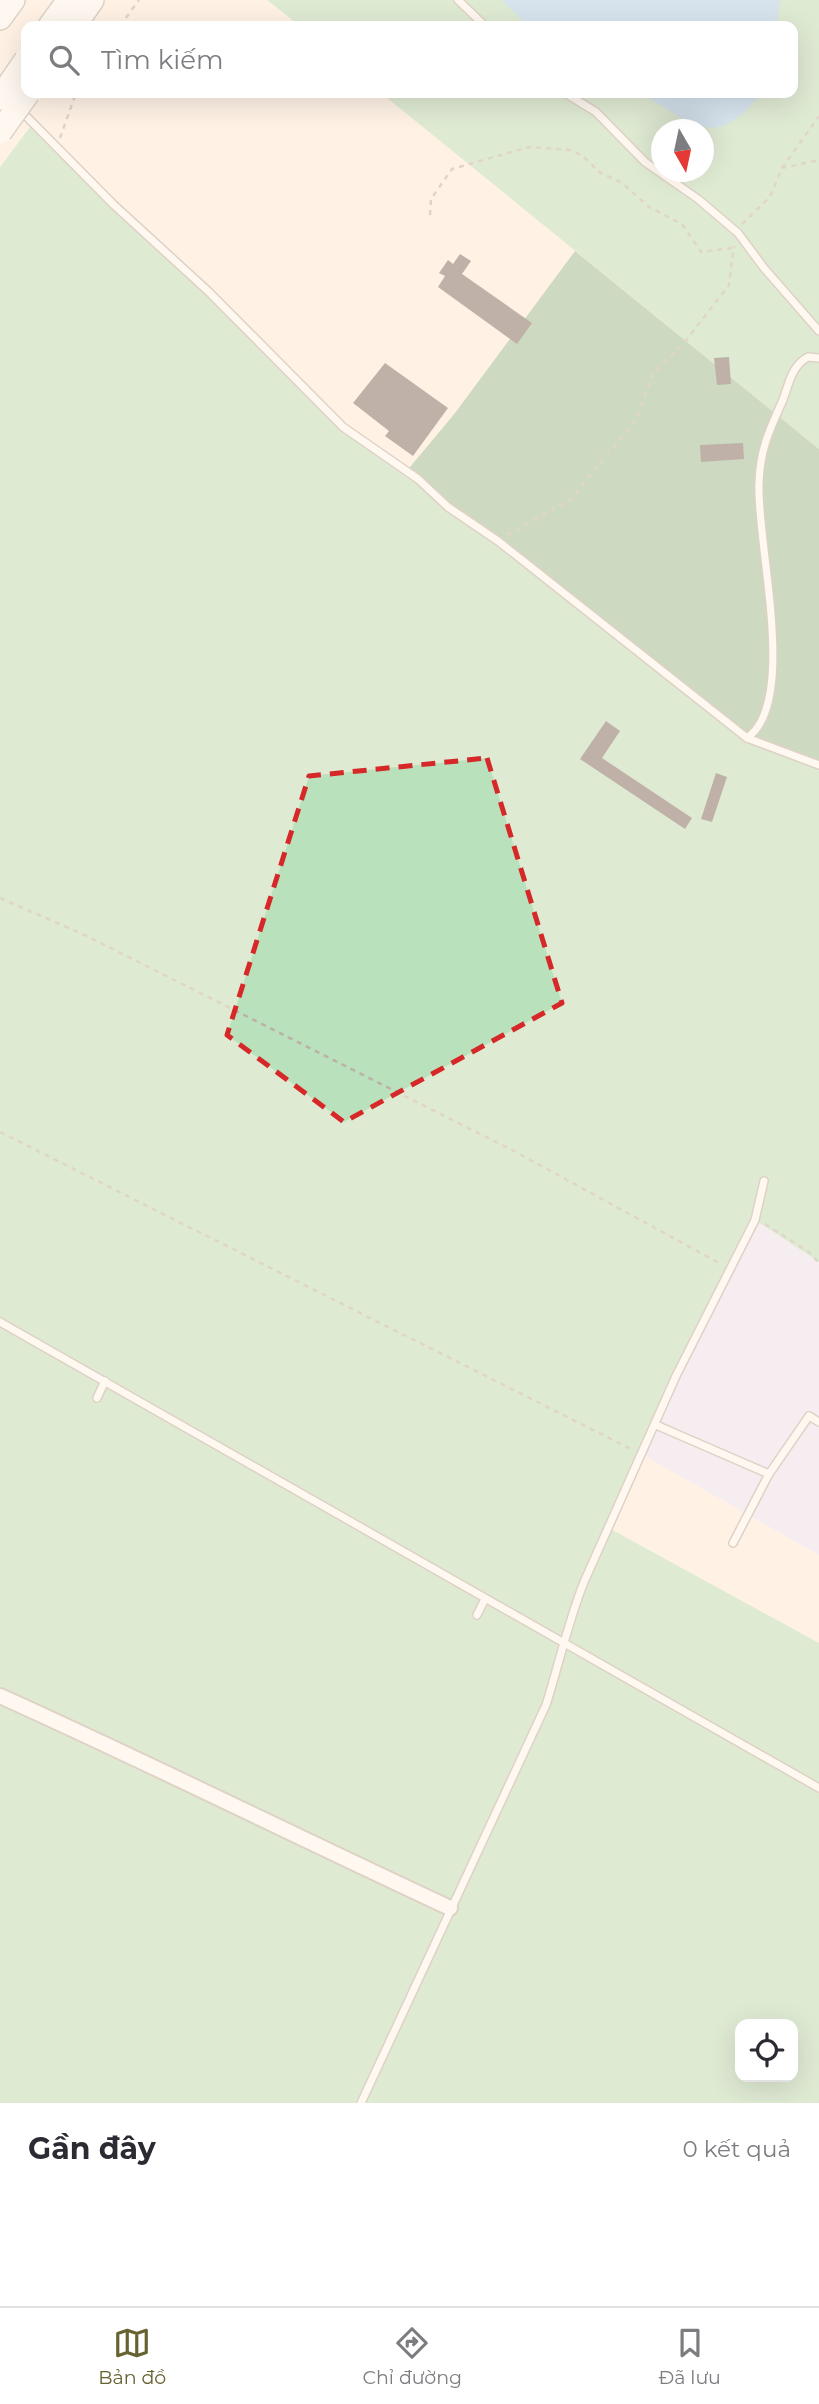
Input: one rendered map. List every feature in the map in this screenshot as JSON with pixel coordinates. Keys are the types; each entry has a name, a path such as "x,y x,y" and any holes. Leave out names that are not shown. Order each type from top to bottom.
{"highway":[{"path":"0,18 13,0"},
{"path":"54,21 69,0"},
{"path":"78,21 93,0"},
{"path":"0,98 21,67"},
{"path":"0,132 24,98"}],"street":[{"path":"0,1696 141,1759 277,1828 450,1908"}],"lane":[{"path":"458,0 480,21"},
{"path":"0,91 209,292 343,427 418,479 448,507 498,541 747,738 819,765"},
{"path":"573,98 596,112 645,162 698,199 738,233 764,268 819,331"},
{"path":"747,738 757,731 764,720 771,697 767,570 759,509 762,453 768,427 794,369 808,356 819,358"},
{"path":"361,2103 546,1705 567,1642 572,1611 584,1582 729,1269 755,1220 764,1181"},
{"path":"0,1322 485,1599 567,1642 819,1788"},
{"path":"97,1398 105,1381"},
{"path":"733,1543 769,1474 809,1416 819,1422"},
{"path":"656,1424 769,1474"},
{"path":"477,1615 485,1599"}],"path":[{"path":"124,21 139,0"},
{"path":"55,146 65,131 75,98"},
{"path":"498,541 571,499 636,420 653,373 684,343 729,285 733,248 743,223 770,197 782,168 819,116"},
{"path":"430,215 431,199 452,169 499,154 540,146 570,150 583,156 599,172 622,183 649,207 682,224 701,252 733,248"},
{"path":"782,168 819,160"},
{"path":"0,898 87,936 514,1151 729,1269"},
{"path":"0,1132 643,1455"},
{"path":"755,1220 779,1230 819,1264"}],"highlighted area":[{"path":"487,758 562,1003 344,1122 227,1035 309,776"}],"shaded area":[{"path":"755,1220 819,1262 819,1555 643,1455"}],"green space":[{"path":"267,0 819,0 819,449 387,98 798,98 798,21 294,21"},
{"path":"33,123 343,427 498,541 747,738 819,769 819,1262 755,1220 607,1527 819,1643 819,2103 0,2103 0,167"},
{"path":"575,251 819,449 819,769 747,738 498,541 405,473 455,413"}],"water":[{"path":"501,0 780,0 778,21 524,21"},
{"path":"648,98 757,98 730,123 714,127 714,119 684,119"}],"building":[{"path":"460,254 471,261 462,274 532,323 517,344 438,287 445,276 439,273 448,260 453,264"},
{"path":"729,357 731,384 717,385 714,358"},
{"path":"385,363 448,408 413,456 385,436 389,431 353,403"},
{"path":"743,443 744,459 701,462 700,445"},
{"path":"606,721 620,731 602,758 692,818 685,829 580,759"},
{"path":"716,773 727,777 712,822 701,819"}]}
